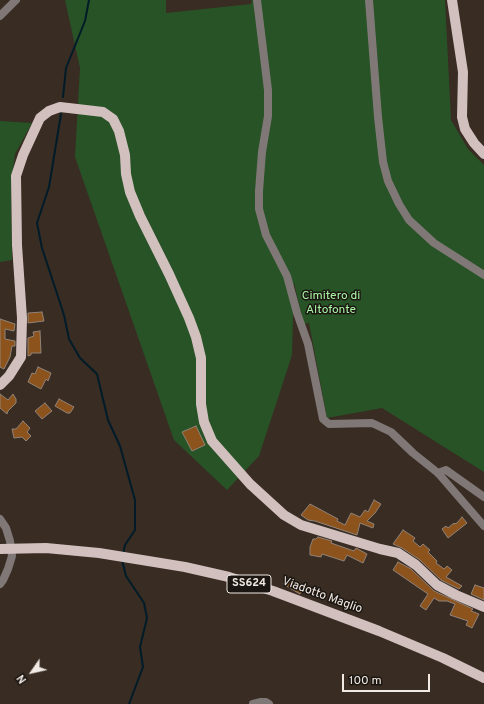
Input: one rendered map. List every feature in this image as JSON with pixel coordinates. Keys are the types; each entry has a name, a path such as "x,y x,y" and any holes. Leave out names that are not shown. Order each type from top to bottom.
{"main road":[{"path":"452,0 463,72 462,117 465,129 474,143 484,154"},
{"path":"0,385 9,376 21,357 22,318 17,245 16,176 23,155 40,118 49,111 60,107 103,112 113,119 119,131 130,192 140,216 169,274 196,337 201,358 201,404 204,422 212,441 250,484 284,515 301,525 380,550 398,553 416,565 437,585 484,607"},
{"name":"Viadotto Maglio","path":"0,549 46,548 99,553 185,567 229,577 273,591 379,631 443,658 484,678"}],"street":[{"path":"0,16 16,0"},
{"path":"257,0 268,90 268,116 262,152 259,209 266,235 287,276 296,313 308,344 323,419 329,424 372,423 391,432 413,453 438,473 484,526"},
{"path":"369,0 380,140 383,162 388,181 399,204 409,220 434,243 484,274"},
{"path":"438,473 446,470 484,497"},
{"path":"0,519 6,528 12,556 8,570 0,584"},
{"path":"253,704 266,702 269,704"}],"green space":[{"name":"Cimitero di Altofonte","path":"65,0 166,0 166,13 251,4 252,0 445,0 451,120 468,149 484,165 484,472 382,408 327,418 309,323 303,324 294,282 292,355 259,456 227,490 174,440 75,157 80,68"},
{"path":"0,121 32,123 15,154 11,186 12,260 0,262"}],"building":[{"path":"42,312 44,321 28,323 28,313"},
{"path":"0,319 15,324 14,331 5,329 5,339 15,341 15,346 12,346 10,357 4,369 0,367"},
{"path":"40,331 41,353 31,353 31,355 28,356 28,338 34,336 33,332"},
{"path":"38,367 51,373 48,381 46,379 41,389 28,382 32,373 35,374"},
{"path":"0,394 8,400 13,394 16,399 16,403 7,414 0,408"},
{"path":"59,399 74,407 70,413 67,413 55,406"},
{"path":"45,403 52,411 42,419 35,411"},
{"path":"23,421 30,428 27,432 31,436 26,441 22,437 14,438 12,429 16,429"},
{"path":"196,426 205,445 192,451 182,432"},
{"path":"374,500 381,504 367,521 374,524 373,528 360,523 357,535 308,520 301,515 310,504 338,519 337,521 345,525 351,513 360,517 365,510 368,512"},
{"path":"462,517 467,523 448,538 442,529 446,526 448,528 454,523 457,523"},
{"path":"403,530 415,538 413,541 420,547 423,544 430,550 428,552 437,561 436,563 444,569 447,566 452,570 446,577 462,586 459,589 441,580 420,560 393,544"},
{"path":"318,537 332,541 331,543 354,551 356,548 367,554 363,563 347,555 344,561 322,554 321,557 310,555 310,547 313,539"},
{"path":"398,562 411,569 434,591 473,609 471,611 479,614 472,628 466,625 468,621 450,615 455,604 447,601 439,601 434,598 426,610 420,606 428,594 393,570"},
{"path":"287,579 303,588 300,594 283,584"},
{"path":"475,585 484,588 484,600 471,594"}],"waterway":[{"path":"63,97 66,68 85,21 89,0"},
{"path":"61,114 49,187 37,223 42,248 64,315 69,339 80,358 97,374 108,420 120,446 135,500 135,530 125,545 123,554"},
{"path":"122,560 126,576 144,603 147,618 140,647 143,667 129,704"}]}
